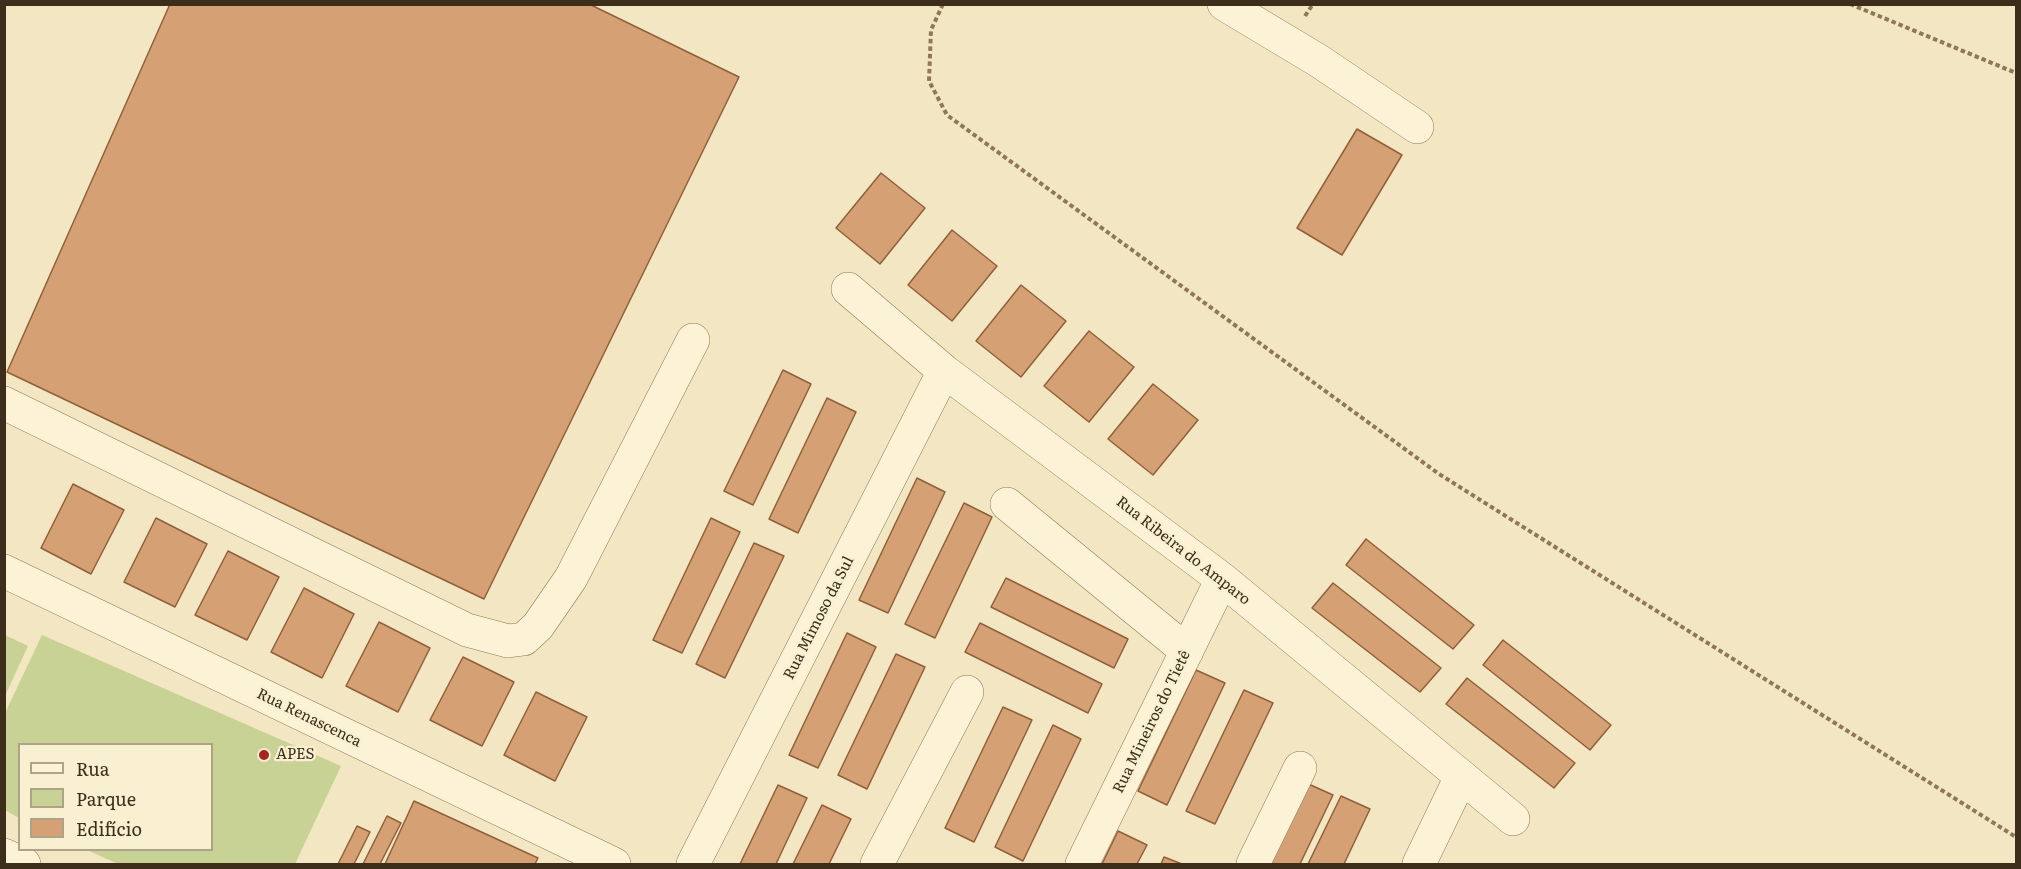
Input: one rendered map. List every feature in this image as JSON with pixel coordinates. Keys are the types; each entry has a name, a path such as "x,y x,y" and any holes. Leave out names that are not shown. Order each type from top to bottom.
{"street":[{"path":"1224,4 1318,61 1417,127"},
{"name":"Rua Ribeira do Amparo","path":"848,289 944,371 1222,579 1513,819"},
{"path":"4,403 467,630 508,642 524,639 538,626 571,578 693,340"},
{"name":"Rua Mimoso da Sul","path":"693,864 944,371"},
{"path":"1007,504 1187,651"},
{"name":"Rua Renascenca","path":"4,571 614,864"},
{"name":"Rua Mineiros do Tietê","path":"1082,864 1222,579"},
{"path":"877,864 967,692"},
{"path":"1253,864 1300,768"},
{"path":"1419,864 1461,777"},
{"path":"4,855 24,864"}],"path":[{"path":"943,4 931,30 929,81 947,116 1439,474 2016,837"},
{"path":"1850,4 2016,72"}],"green space":[{"path":"5,635 28,646 5,696"},
{"name":"APES","path":"42,635 341,766 295,864 118,864 89,851 213,851 213,743 18,743 18,817 5,810 5,713"}],"building":[{"path":"170,4 589,4 739,77 484,599 7,372"},
{"path":"1357,129 1402,155 1342,255 1297,228"},
{"path":"881,173 925,208 880,264 836,228"},
{"path":"952,230 997,266 952,321 908,285"},
{"path":"1021,285 1066,321 1021,377 976,341"},
{"path":"1089,331 1134,367 1089,422 1044,386"},
{"path":"783,370 811,384 753,505 724,491"},
{"path":"1153,384 1198,420 1153,475 1108,439"},
{"path":"827,398 856,412 798,533 769,519"},
{"path":"917,478 945,492 888,613 859,600"},
{"path":"73,484 124,510 91,574 41,548"},
{"path":"964,503 992,517 935,638 905,624"},
{"path":"156,518 207,544 175,607 124,582"},
{"path":"711,518 740,532 682,653 653,640"},
{"path":"1366,539 1474,625 1453,649 1346,565"},
{"path":"754,543 784,556 725,678 696,664"},
{"path":"228,551 279,577 247,640 195,615"},
{"path":"1006,578 1128,639 1114,668 991,607"},
{"path":"1333,583 1441,668 1420,692 1312,608"},
{"path":"304,588 354,614 322,678 271,652"},
{"path":"379,622 430,648 398,712 346,686"},
{"path":"980,623 1102,684 1088,713 965,652"},
{"path":"847,633 876,647 818,768 789,755"},
{"path":"1503,640 1611,725 1590,750 1483,665"},
{"path":"896,654 925,667 867,789 838,775"},
{"path":"463,657 514,682 482,746 430,720"},
{"path":"1196,670 1225,683 1167,805 1138,791"},
{"path":"1467,678 1575,763 1554,788 1446,704"},
{"path":"1244,690 1273,703 1215,824 1186,811"},
{"path":"536,692 587,717 555,781 504,755"},
{"path":"1003,707 1032,720 974,842 945,828"},
{"path":"1053,725 1081,739 1023,861 995,847"},
{"path":"1304,782 1333,795 1300,864 1264,864"},
{"path":"778,785 807,798 776,864 740,864"},
{"path":"1341,796 1370,809 1344,864 1308,864"},
{"path":"414,801 538,858 535,864 385,864"},
{"path":"822,805 851,819 829,864 793,864"},
{"path":"387,816 401,823 380,864 363,864"},
{"path":"357,826 370,832 354,864 338,864"},
{"path":"1118,831 1147,845 1137,864 1102,864"},
{"path":"1164,857 1182,864 1161,864"}],"place":[{"name":"APES","path":"264,755"}]}
